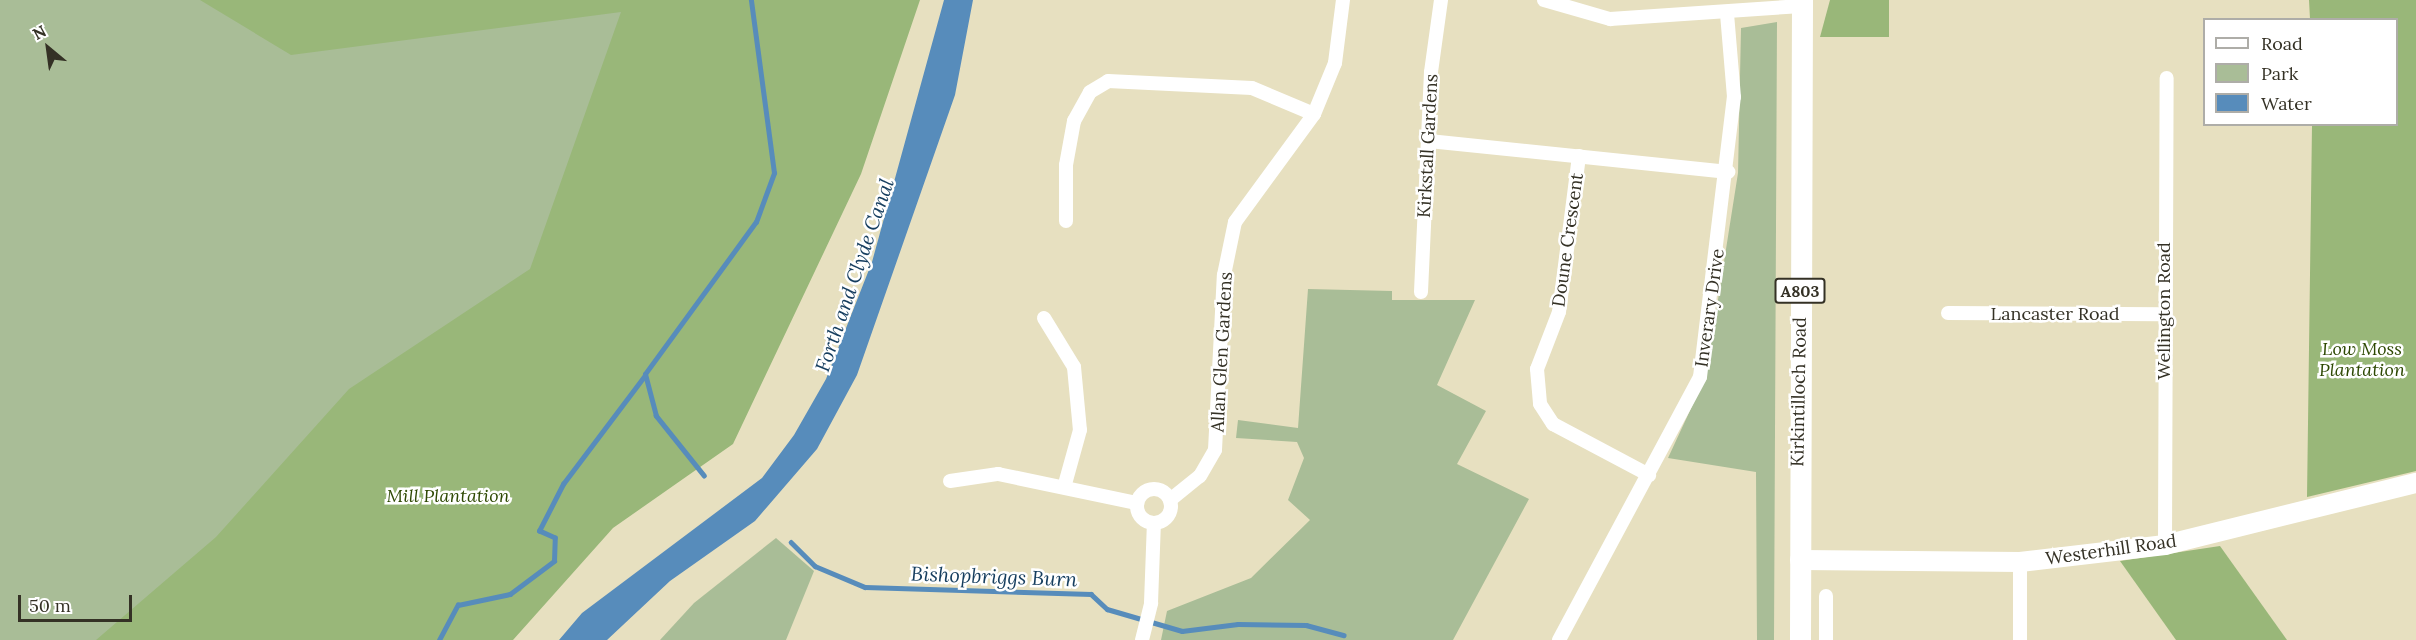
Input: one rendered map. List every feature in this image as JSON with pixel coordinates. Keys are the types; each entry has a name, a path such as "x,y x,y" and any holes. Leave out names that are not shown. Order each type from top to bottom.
{"main road":[{"name":"Kirkintilloch Road","path":"1800,640 1802,3"}],"street":[{"name":"Allan Glen Gardens","path":"1170,500 1200,476 1215,450 1224,275 1235,222 1314,114 1335,63 1343,0"},
{"name":"Kirkstall Gardens","path":"1421,292 1429,141 1441,0"},
{"path":"1544,0 1610,19 1727,13 1802,3"},
{"name":"Inverary Drive","path":"1559,640 1700,377 1728,172 1734,97 1727,13"},
{"name":"Wellington Road","path":"2164,545 2163,314 2167,78"},
{"path":"1066,221 1066,165 1074,121 1090,92 1108,81 1252,88 1314,114"},
{"path":"1429,141 1728,172"},
{"name":"Doune Crescent","path":"1579,156 1558,312 1537,369 1540,404 1553,424 1649,475"},
{"name":"Lancaster Road","path":"1948,314 2163,314"},
{"path":"1044,318 1074,367 1080,430 1065,483"},
{"path":"950,481 998,474 1065,483 1137,503"},
{"name":"Westerhill Road","path":"1800,560 2020,562 2164,545 2416,483"},
{"path":"1137,503 1153,489 1170,500 1168,516 1154,523"},
{"path":"1137,503 1141,517 1154,523"},
{"path":"1142,640 1151,603 1154,523"},
{"path":"2020,562 2020,640"},
{"path":"1826,596 1826,640"}],"green space":[{"path":"0,0 607,0 625,12 547,283 181,640 0,640"},
{"name":"Mill Plantation","path":"200,0 920,0 861,174 733,444 613,528 513,640 96,640 216,537 349,389 530,269 621,12 291,55"},
{"path":"1830,0 1889,0 1889,37 1820,37"},
{"name":"Low Moss Plantation","path":"2309,0 2416,0 2416,471 2307,497 2312,126 2398,126 2398,18 2310,18"},
{"path":"1777,22 1774,640 1757,640 1756,472 1668,458 1706,376 1738,173 1741,28"},
{"path":"1308,289 1392,291 1392,300 1475,300 1437,385 1486,411 1457,464 1529,499 1453,640 1161,640 1167,611 1251,578 1310,520 1288,500 1304,458 1297,442 1236,438 1238,420 1298,428"},
{"path":"776,538 814,571 786,640 660,640 694,603"},
{"path":"2220,546 2287,640 2176,640 2120,561"}],"water":[{"path":"944,0 973,0 955,95 857,375 817,449 755,521 670,581 607,640 559,640 582,613 762,478 794,435 826,379 872,262"}],"waterway":[{"name":"Bishopbriggs Burn","path":"704,476 656,416 645,374 756,222 774,173 751,0"},
{"path":"439,640 458,605 510,594 554,561 555,538 539,531 563,484 645,375"},
{"name":"Bishopbriggs Burn","path":"791,542 815,566 865,587 1091,594 1107,609 1182,631 1238,624 1306,625 1344,635"}],"water label":[{"name":"Forth and Clyde Canal","path":"854,275"}]}
